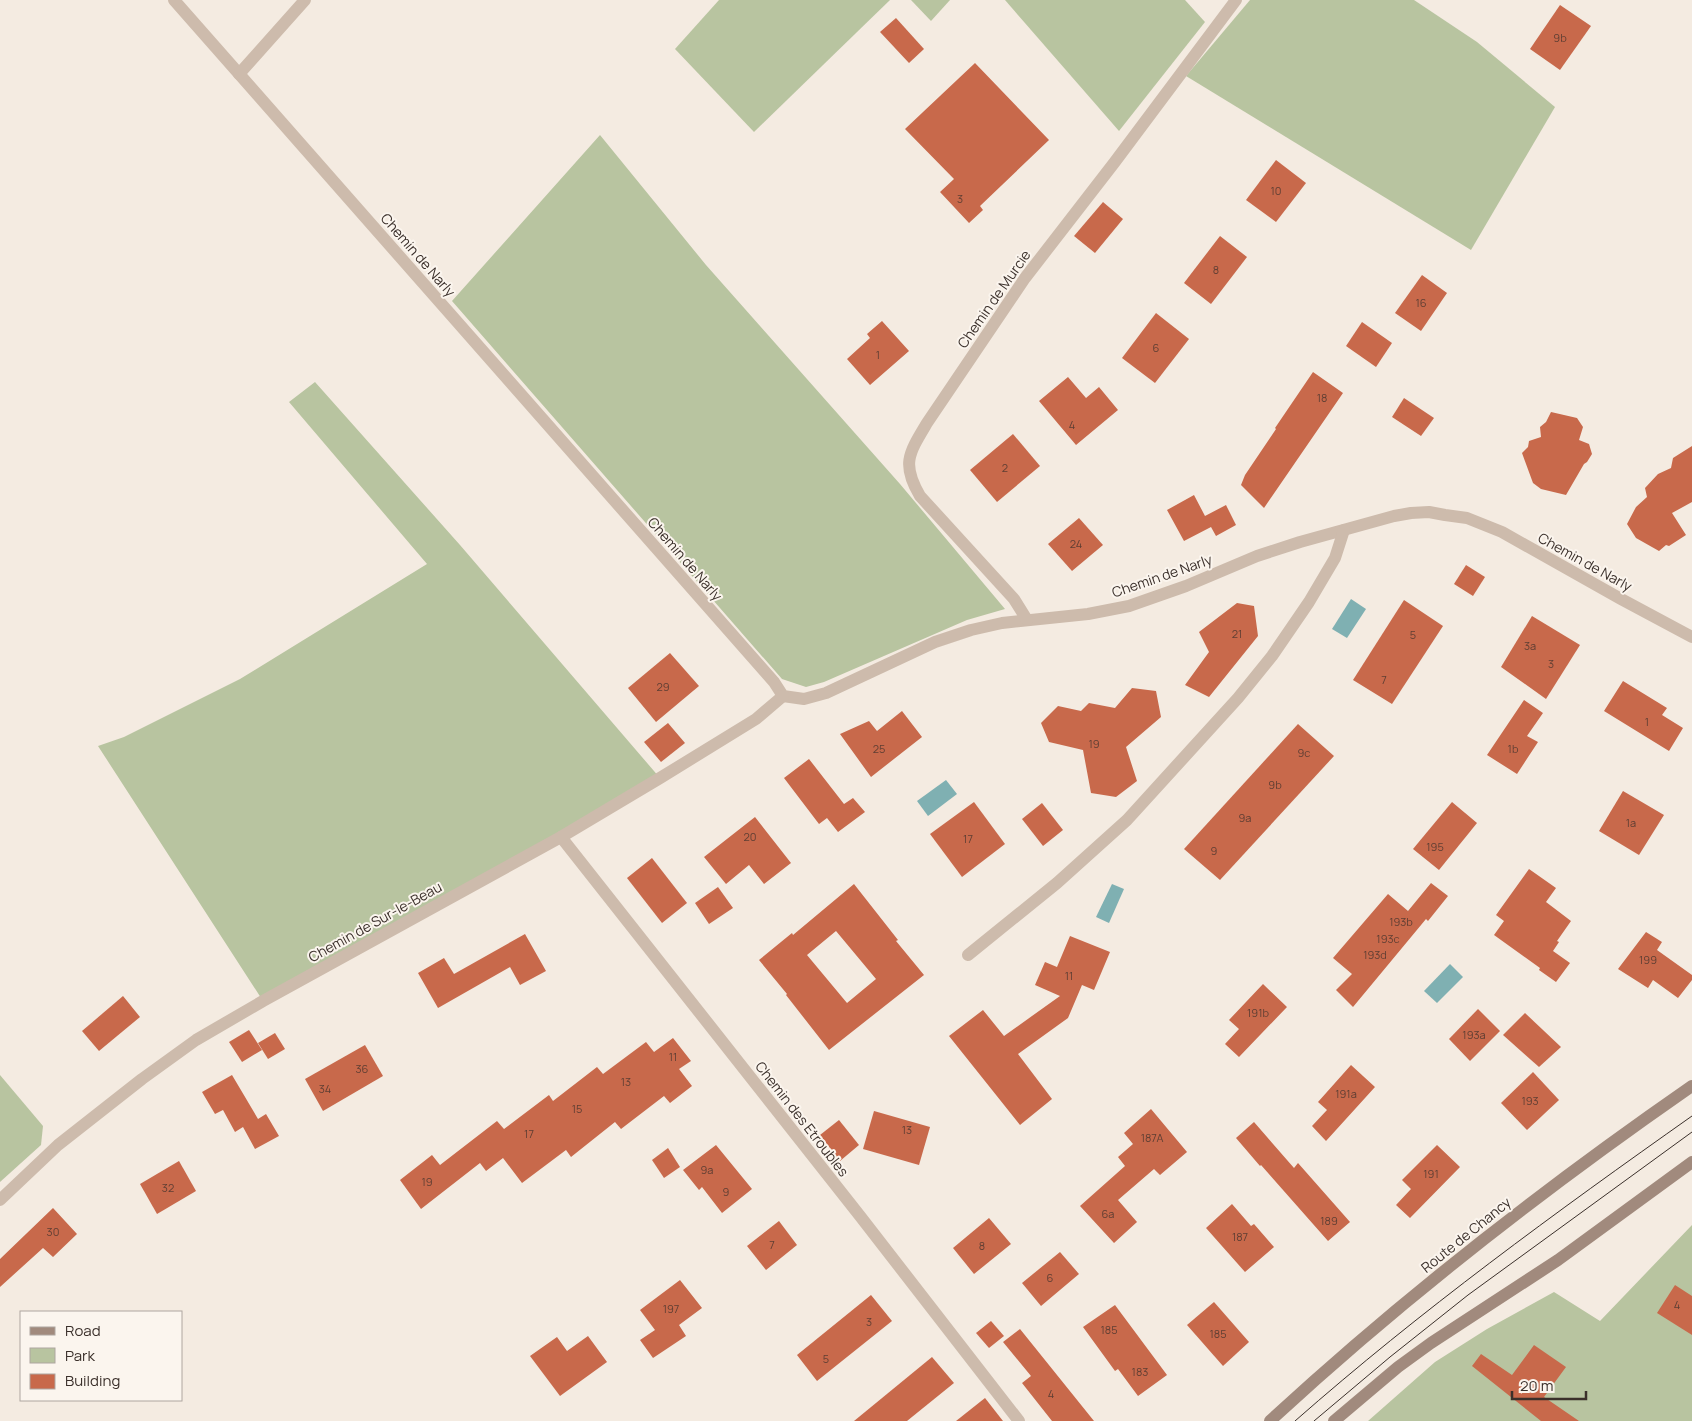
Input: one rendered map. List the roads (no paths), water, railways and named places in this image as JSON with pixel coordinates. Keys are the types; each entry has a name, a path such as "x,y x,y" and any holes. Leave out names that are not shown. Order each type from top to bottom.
{"main road":[{"name":"Route de Chancy","path":"1270,1421 1366,1336 1469,1251 1542,1194 1692,1086"},
{"path":"1334,1421 1431,1342 1565,1256 1692,1162"}],"street":[{"name":"Chemin de Narly","path":"174,0 774,682 783,696 804,699 826,693 935,642 971,630 1002,623 1088,614 1129,606 1186,586 1257,556 1300,542 1411,513 1429,512 1467,518 1502,532 1692,637"},
{"path":"239,74 305,0"},
{"name":"Chemin de Murcie","path":"1027,620 1014,599 920,496 909,472 909,460 914,445 1025,278 1236,0"},
{"path":"968,955 1057,883 1127,820 1238,698 1272,656 1310,602 1335,558 1344,530"},
{"name":"Chemin de Sur-le-Beau","path":"0,1200 58,1145 142,1079 196,1040 263,1001 561,837 756,719 783,696"},
{"name":"Chemin des Etroubles","path":"561,837 1019,1421"}],"water":[{"path":"1351,599 1366,609 1347,638 1332,629"},
{"path":"946,780 957,794 928,816 917,801"},
{"path":"1112,884 1124,889 1109,923 1096,917"},
{"path":"1450,964 1463,977 1437,1003 1424,991"}],"tram line":[{"path":"1295,1421 1391,1340 1489,1263 1692,1116"},
{"path":"1314,1421 1468,1295 1692,1132"}]}
